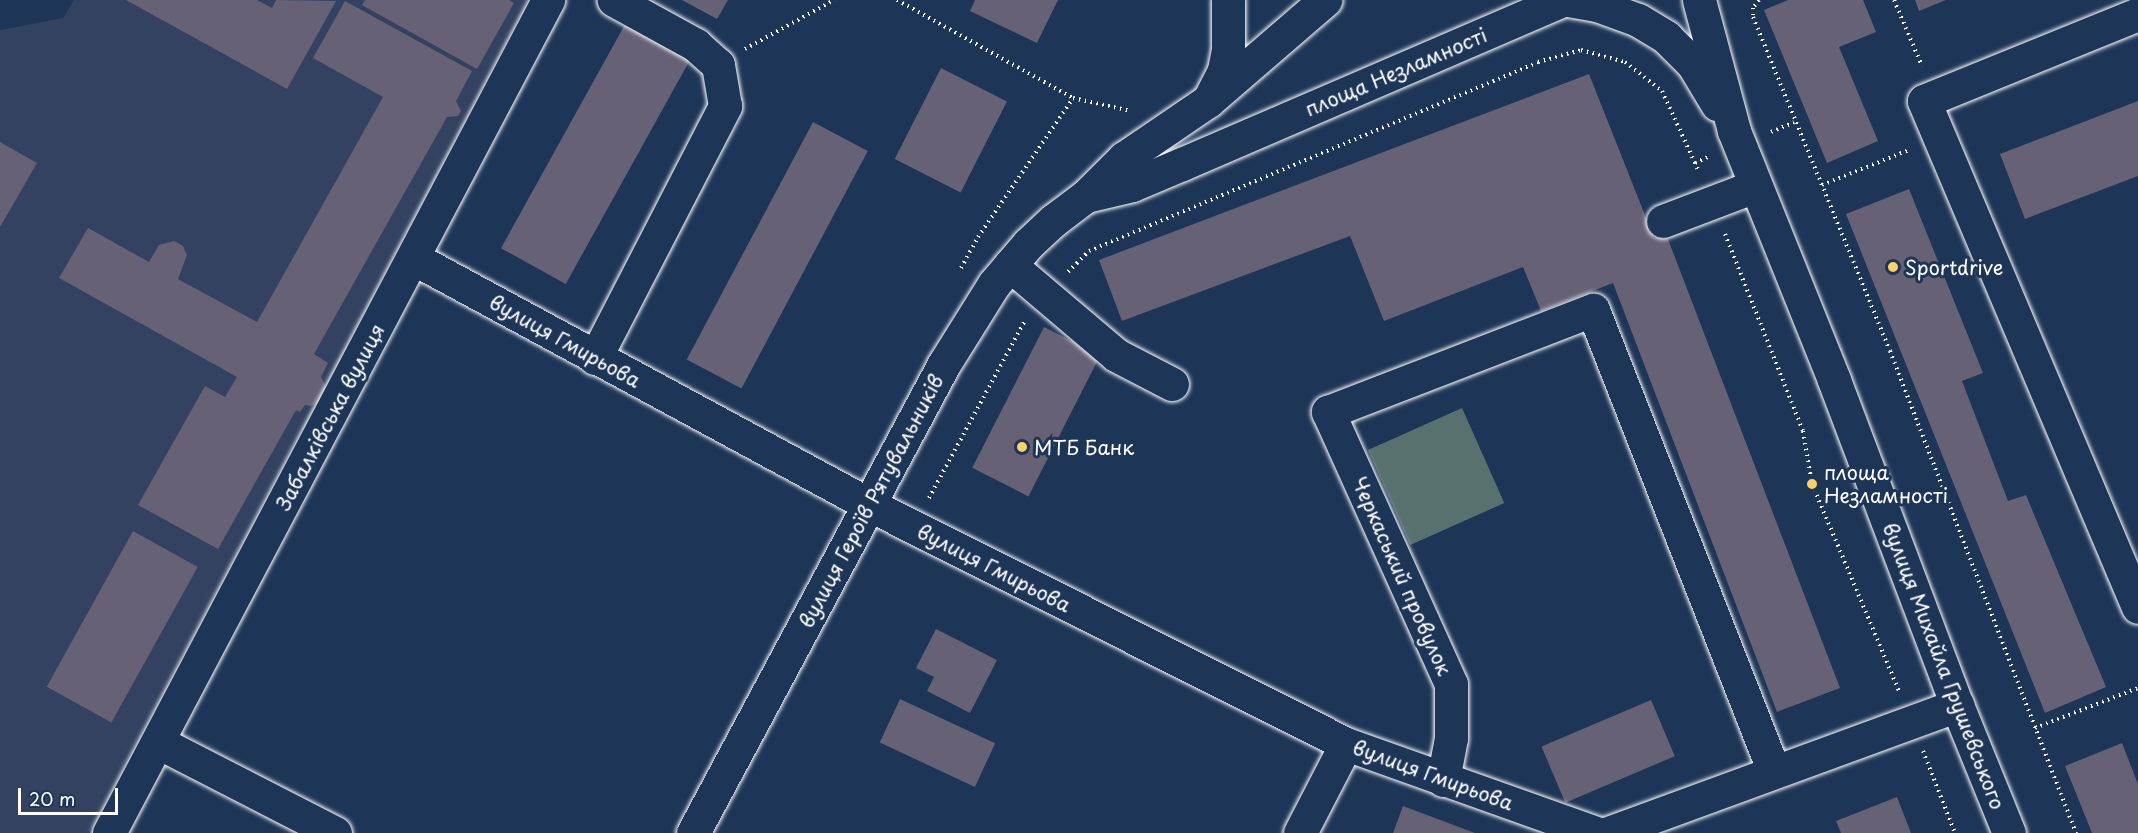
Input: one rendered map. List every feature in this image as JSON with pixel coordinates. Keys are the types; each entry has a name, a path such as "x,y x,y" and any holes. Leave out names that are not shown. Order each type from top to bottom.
{"street":[{"name":"Забалківська вулиця","path":"110,833 548,0"},
{"path":"595,358 725,106 718,65 696,45 614,0"},
{"path":"1208,101 1224,70 1228,50 1228,0"},
{"path":"1208,101 1325,0"},
{"name":"площа Незламності","path":"1231,144 1562,0"},
{"path":"1569,0 1597,5 1638,20 1706,66"},
{"path":"1696,2 1706,66"},
{"path":"2138,14 1924,100 2138,607"},
{"name":"вулиця Михайла Грушевського","path":"1706,66 1834,380 1957,705 2009,833"},
{"name":"вулиця Героїв Рятувальників","path":"693,833 868,504 945,364 994,284 1054,220 1086,196 1124,158 1208,101"},
{"name":"вулиця Героїв Рятувальників","path":"1086,196 1132,184 1231,144"},
{"path":"1663,221 1755,186"},
{"name":"вулиця Гмирьова","path":"414,258 868,504 1346,744 1596,833"},
{"path":"1010,265 1116,355 1172,384"},
{"name":"Черкаський провулок","path":"1443,780 1451,738 1451,684 1328,412 1593,310 1774,772"},
{"path":"1608,833 1957,705"},
{"path":"158,742 335,833"},
{"path":"1300,833 1346,744"}],"path":[{"path":"718,65 834,0"},
{"path":"897,0 1072,98"},
{"path":"1758,0 1753,8 1753,16 1822,185 2076,833"},
{"path":"1894,0 1935,97"},
{"path":"913,527 1031,309 1089,251 1538,63 1581,50 1626,62 1662,91 1713,202 1803,431 1812,484 1911,720 1955,833"},
{"path":"1822,185 1940,138"},
{"path":"2035,728 2138,688"}],"shaded area":[{"path":"74,0 528,0 345,348 353,353 310,435 301,430 88,833 0,833 0,30 63,18"}],"green space":[{"path":"1462,408 1504,503 1410,545 1368,450"}],"building":[{"path":"126,0 257,0 272,8 276,0 336,1 287,89"},
{"path":"365,0 509,0 514,3 477,69 362,5"},
{"path":"682,0 728,0 717,19"},
{"path":"975,0 1058,0 1037,43 970,11"},
{"path":"1788,0 1863,0 1876,32 1839,47 1878,141 1827,163 1764,10"},
{"path":"1915,0 1946,0 1919,11"},
{"path":"345,1 472,71 456,101 461,111 458,116 447,117 314,354 328,363 321,377 327,389 319,403 311,406 305,405 300,412 296,410 218,549 138,505 205,386 225,397 237,377 59,278 88,228 149,262 159,245 174,241 183,246 187,255 178,279 257,322 383,97 313,58"},
{"path":"628,19 693,55 566,284 501,248"},
{"path":"941,68 1007,102 961,192 895,159"},
{"path":"1589,74 1654,238 1666,234 1840,688 1777,712 1613,283 1541,311 1523,267 1384,321 1350,236 1122,321 1099,260"},
{"path":"2138,101 2138,176 2025,219 2000,154"},
{"path":"813,122 868,151 741,389 687,360"},
{"path":"0,142 37,163 0,227"},
{"path":"1909,189 1983,373 1962,381 2008,501 2026,495 2106,687 2045,713 1846,214"},
{"path":"1044,327 1100,356 1028,496 972,468"},
{"path":"133,531 198,567 111,723 47,687"},
{"path":"936,629 997,660 970,713 927,691 934,677 916,668"},
{"path":"900,699 995,743 975,787 880,743"},
{"path":"1651,700 1675,756 1565,803 1541,746"},
{"path":"2122,743 2138,784 2138,833 2092,833 2065,766"},
{"path":"1897,797 1911,833 1841,833 1836,821"},
{"path":"1403,806 1475,833 1393,833"}],"place":[{"name":"Sportdrive","path":"1893,267"},
{"name":"МТБ Банк","path":"1022,447"},
{"name":"площа Незламності","path":"1812,484"}]}
